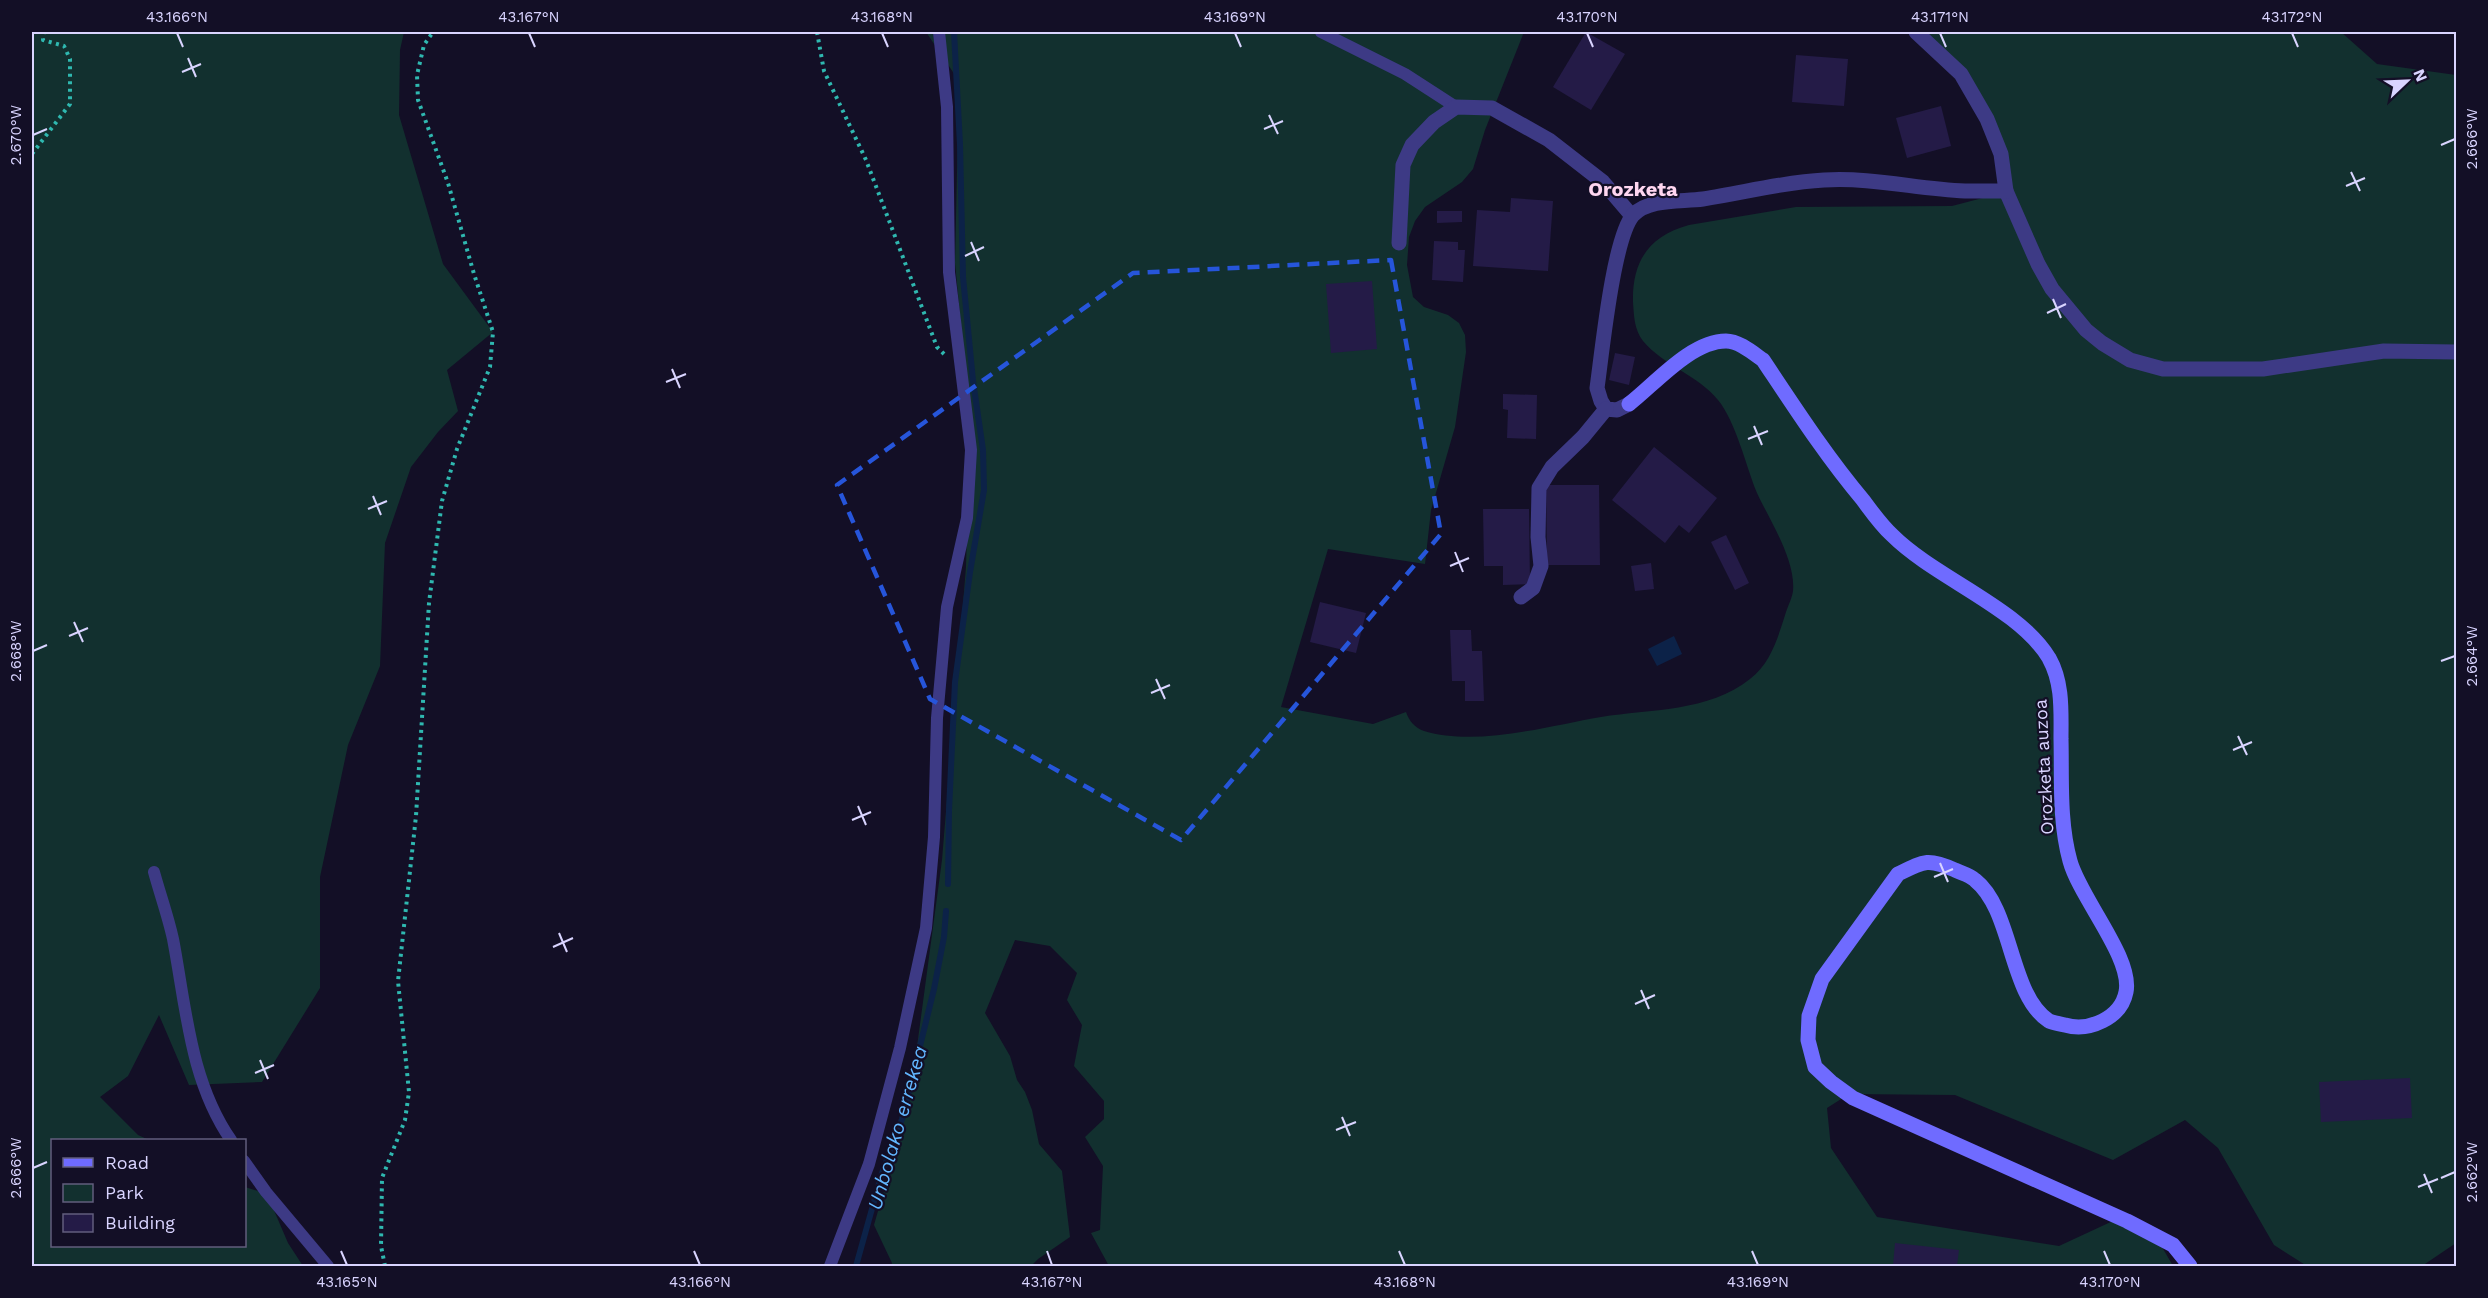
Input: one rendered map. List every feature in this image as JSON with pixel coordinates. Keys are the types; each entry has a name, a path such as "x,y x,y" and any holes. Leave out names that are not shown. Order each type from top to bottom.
{"street":[{"path":"1916,32 1961,74 1988,118 2001,154 2006,190 2038,264 2058,296 2086,330 2130,360 2163,369 2247,369 2372,352 2457,352"},
{"path":"1399,243 1403,165 1412,145 1434,122 1456,107 1492,108 1549,140 1603,182 1632,216"},
{"path":"1521,597 1533,588 1541,566 1538,537 1539,488 1552,467 1583,437 1606,409 1600,401 1597,388 1618,252 1632,216 1642,208 1654,204 1704,199 1779,184 1825,180 1886,181 1963,191 2006,190"},
{"name":"Orozketa auzoa","path":"1606,409 1617,410 1629,405 1693,351 1727,341 1746,348 1763,360 1838,470 1892,535 1935,570 2019,623 2047,655 2058,676 2061,698 2062,818 2070,861 2082,890 2125,968 2127,991 2120,1008 2092,1027 2073,1028 2050,1021 2028,996 1988,894 1974,879 1935,861 1898,874 1822,979 1809,1016 1808,1040 1815,1067 1853,1098 2127,1221 2173,1245 2190,1266"}],"lane":[{"path":"830,1266 869,1164 900,1048 926,928 934,837 937,718 947,608 967,518 971,450 959,369 949,272 947,107 939,32"},
{"path":"1321,32 1405,74 1456,107"},
{"path":"154,872 172,936 192,1048 216,1119 230,1139"},
{"path":"246,1164 266,1192 328,1266"}],"path":[{"path":"32,154 70,104 70,59 64,46 43,40 44,32"},
{"path":"385,1266 381,1246 382,1178 405,1120 409,1092 398,981 416,816 429,603 442,501 457,449 490,367 493,332 448,183 418,100 417,75 424,45 433,32"},
{"path":"817,32 824,71 866,160 937,348 959,369"}],"highlighted area":[{"path":"1391,260 1441,534 1181,840 930,699 837,485 1133,273"}],"green space":[{"path":"32,32 404,32 400,50 399,115 443,264 493,332 447,370 458,411 438,432 411,467 385,543 380,666 348,745 320,877 320,988 262,1082 189,1085 159,1015 128,1076 100,1097 138,1135 147,1139 51,1139 51,1247 246,1247 246,1187 267,1194 288,1243 303,1266 32,1266"},
{"path":"926,32 1524,32 1485,130 1473,169 1462,182 1425,207 1415,221 1409,237 1407,265 1413,297 1424,307 1448,315 1459,323 1465,335 1466,352 1455,427 1431,510 1425,564 1328,549 1281,707 1373,724 1406,712 1413,724 1421,730 1467,737 1536,730 1601,717 1698,703 1734,690 1757,673 1769,657 1793,591 1793,579 1786,553 1757,493 1730,420 1718,400 1701,384 1651,350 1640,336 1635,322 1633,287 1640,263 1653,243 1689,225 1796,207 1952,206 2013,190 1961,81 1909,32 2341,32 2377,64 2456,75 2456,1243 2422,1266 2307,1266 2274,1245 2218,1148 2185,1120 2113,1160 1955,1095 1849,1094 1827,1108 1831,1148 1877,1217 2059,1246 2115,1220 2162,1247 2173,1266 1109,1266 1091,1233 1100,1230 1103,1166 1085,1137 1104,1119 1104,1101 1074,1066 1082,1025 1067,1000 1077,973 1050,946 1015,940 985,1013 1010,1056 1017,1080 1025,1092 1032,1110 1039,1144 1062,1171 1070,1237 1031,1266 891,1266 892,1263 874,1225 910,1099 942,860 966,567 970,418 955,263 959,81"}],"water":[{"path":"1674,636 1682,654 1657,666 1648,649"}],"building":[{"path":"1586,32 1625,54 1591,110 1553,87"},
{"path":"1796,55 1848,59 1844,106 1792,102"},
{"path":"1941,106 1951,146 1907,158 1896,118"},
{"path":"1511,198 1553,201 1548,271 1473,266 1477,210 1510,212"},
{"path":"1437,211 1462,211 1462,222 1437,223"},
{"path":"1434,241 1458,242 1458,250 1465,250 1463,282 1432,280"},
{"path":"1372,281 1377,349 1331,353 1326,284"},
{"path":"1615,353 1635,357 1629,385 1609,380"},
{"path":"1503,394 1537,395 1536,439 1507,438 1508,410 1503,409"},
{"path":"1654,447 1717,498 1689,533 1679,525 1665,543 1612,500"},
{"path":"1546,485 1599,485 1600,565 1547,565"},
{"path":"1483,509 1529,509 1530,584 1503,585 1503,566 1484,566"},
{"path":"1726,535 1749,583 1735,590 1711,542"},
{"path":"1651,563 1654,589 1635,591 1631,566"},
{"path":"1320,602 1366,613 1356,653 1310,642"},
{"path":"1450,630 1471,630 1472,651 1482,651 1484,701 1465,701 1465,681 1452,681"},
{"path":"2410,1078 2412,1118 2321,1122 2319,1082"},
{"path":"1895,1243 1959,1250 1957,1266 1893,1266"}],"waterway":[{"path":"948,884 955,682 984,490 983,450 973,381 963,277 960,145 954,32"},
{"name":"Unbolako errekea","path":"856,1266 882,1173 902,1119 934,989 944,937 946,911"}],"district":[{"name":"Orozketa","path":"1633,189"}]}
